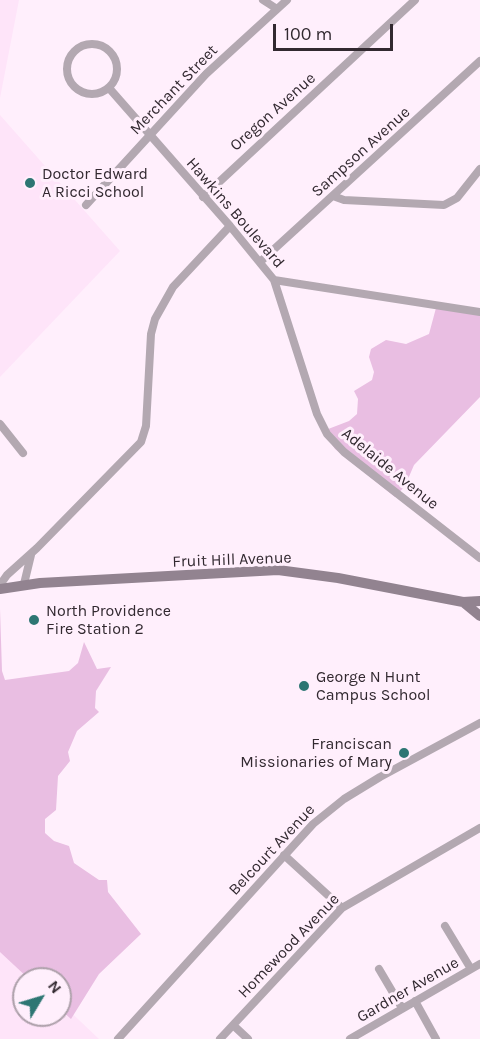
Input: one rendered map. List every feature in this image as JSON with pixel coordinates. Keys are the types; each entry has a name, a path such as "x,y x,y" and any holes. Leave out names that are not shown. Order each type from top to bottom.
{"main road":[{"name":"Fruit Hill Avenue","path":"0,587 278,570 338,578 463,602 480,601"},
{"name":"Fruit Hill Avenue","path":"463,602 480,616"}],"street":[{"path":"263,0 278,9"},
{"name":"Merchant Street","path":"86,205 206,74 287,0"},
{"name":"Oregon Avenue","path":"203,196 416,0"},
{"path":"94,45 111,53 117,71 109,88 91,94 74,86 68,68 76,51 94,45"},
{"name":"Sampson Avenue","path":"260,262 480,61"},
{"name":"Hawkins Boulevard","path":"109,88 230,226 274,280 480,312"},
{"path":"333,196 344,200 434,206 452,202 480,169"},
{"path":"0,587 7,575 31,554 141,442 146,426 151,334 155,319 173,287 230,226"},
{"name":"Adelaide Avenue","path":"274,280 317,414 327,434 376,478 480,558"},
{"path":"0,424 23,453"},
{"path":"24,584 31,554"},
{"name":"Belcourt Avenue","path":"118,1039 313,824 344,800 380,777 480,723"},
{"name":"Homewood Avenue","path":"220,1039 342,908 480,828"},
{"path":"284,855 342,908"},
{"path":"445,926 471,969"},
{"name":"Gardner Avenue","path":"350,1039 480,964"},
{"path":"379,969 402,1008"},
{"path":"415,1001 436,1039"},
{"path":"233,1025 248,1039"}],"shaded area":[{"path":"0,0 19,0 0,98"},
{"name":"Doctor Edward A Ricci School","path":"0,115 120,251 0,377"},
{"path":"436,308 480,314 480,397 414,465 405,486 395,497 335,449 323,431 349,421 357,414 358,399 354,391 372,380 374,372 369,357 371,349 386,340 406,344 429,334"},
{"path":"0,609 2,671 5,680 69,671 78,663 84,642 97,669 111,667 96,691 95,708 99,712 77,731 68,752 70,761 58,776 56,810 45,819 45,833 54,841 69,846 74,863 99,880 107,880 108,892 141,934 99,974 72,1017 72,967 16,967 0,952"},
{"path":"0,945 23,967 12,967 12,1027 72,1027 72,1013 99,1039 0,1039"}],"place":[{"name":"Doctor Edward A Ricci School","path":"30,183"},
{"name":"North Providence Fire Station 2","path":"34,620"},
{"name":"George N Hunt Campus School","path":"304,686"},
{"name":"Franciscan Missionaries of Mary","path":"404,753"}]}
